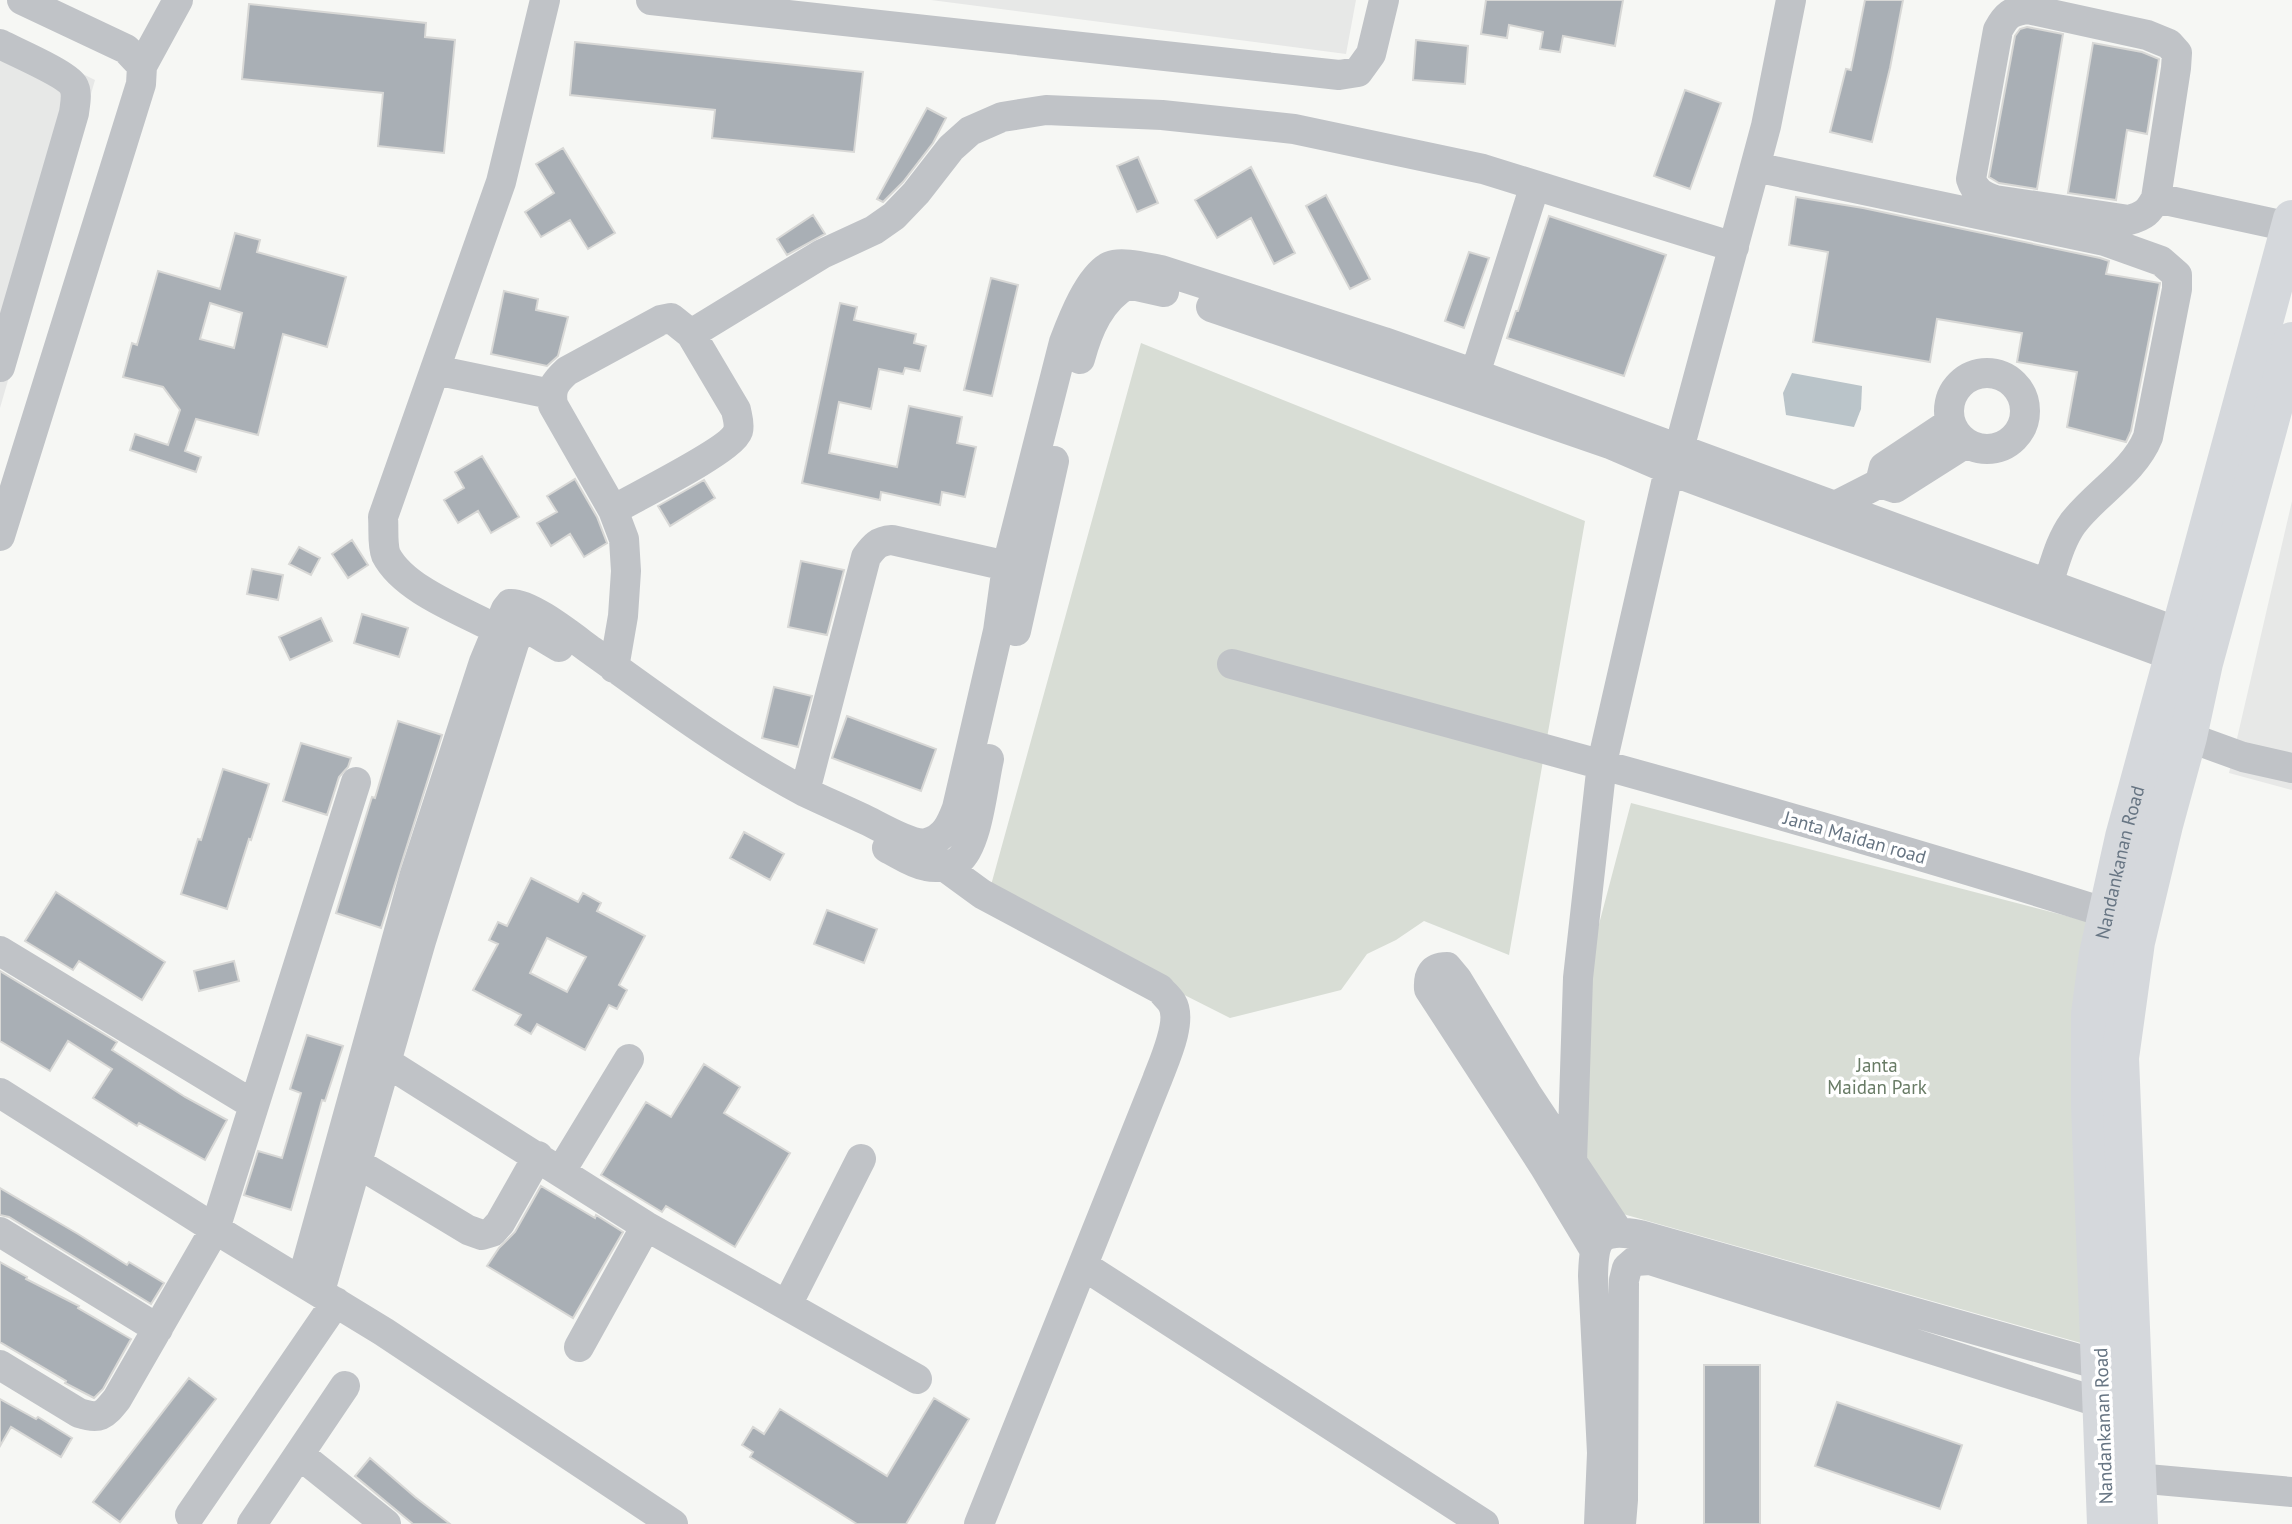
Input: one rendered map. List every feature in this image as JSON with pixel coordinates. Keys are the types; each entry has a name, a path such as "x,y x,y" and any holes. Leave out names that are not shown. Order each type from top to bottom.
{"main road":[{"name":"Nandankanan Road","path":"2106,1524 2090,1105 2090,1014 2098,954 2124,837 2291,223"},
{"path":"2139,1524 2120,1058 2136,942 2164,825 2188,737 2204,663 2281,428 2292,341"}],"street":[{"path":"22,0 126,49 142,66"},
{"path":"0,536 141,84 142,66 177,0"},
{"path":"496,629 419,589 400,574 385,553 383,517 501,182 545,0"},
{"path":"651,0 1339,75 1358,72 1371,54 1384,0"},
{"path":"1572,1164 1578,978 1602,763 1674,459 1766,126 1791,0"},
{"path":"2028,9 2147,35 2169,44 2177,53 2156,198 2144,216 2129,220 1995,200 1983,196 1974,188 1971,179 1998,30 2006,16 2014,10 2028,9"},
{"path":"0,44 60,75 72,85 76,97 74,113 0,367"},
{"path":"691,334 822,254 874,230 894,216 951,148 970,131 1002,117 1046,110 1162,115 1294,129 1483,169 1734,247"},
{"path":"1755,167 2105,241 2147,254 2161,261 2177,275 2177,289 2148,436 2142,452 2074,523 2064,538 2048,584"},
{"path":"1475,374 1535,185"},
{"path":"2156,198 2291,223"},
{"path":"319,1292 414,877 496,629 506,609 510,604 516,604 537,614 663,704 805,791 903,837 924,844 937,839 950,827 957,808 998,631 1007,566 1064,342 1077,308 1096,279 1111,266 1131,265 1161,270 1475,374 1674,459 2178,645"},
{"path":"190,1515 319,1292 421,940 515,640 524,631 534,632 545,638 673,731 799,804 925,866 945,867 958,861 969,847 975,828 1030,562 1082,350 1098,312 1116,291 1128,284 1184,298 1610,444 1674,459 1835,506 2048,584 2178,645"},
{"path":"613,510 721,449 738,432 736,410 691,334 671,317 567,371 555,382 551,394 553,405 613,510 624,539 626,570 623,616 614,668"},
{"path":"435,370 551,394"},
{"path":"1835,506 1880,483 1895,488 1958,433"},
{"path":"805,791 866,557 874,546 881,541 892,540 1007,566"},
{"name":"Janta Maidan road","path":"1232,664 1602,763 2108,913"},
{"path":"2188,737 2243,757 2292,768"},
{"path":"0,1365 79,1413 93,1417 105,1413 117,1399 215,1229 356,782"},
{"path":"945,867 982,894 1160,989 1173,1004 1175,1016 1173,1034 1084,1266 979,1524"},
{"path":"0,951 254,1105"},
{"path":"1594,1249 1544,1166 1429,989 1428,980 1432,971 1438,967 1447,967 1457,979 1572,1164 1619,1231"},
{"path":"357,1163 468,1230 482,1235 492,1232 549,1164 629,1059"},
{"path":"386,1062 646,1226 917,1379"},
{"path":"0,1093 319,1292 673,1524"},
{"path":"787,1306 861,1158"},
{"path":"579,1347 646,1226"},
{"path":"1599,1524 1602,1452 1594,1249 1600,1240 1619,1231 2100,1365"},
{"path":"0,1232 158,1329"},
{"path":"1621,1524 1624,1280 1627,1268 1635,1261 1650,1260 2101,1403"},
{"path":"1084,1266 1484,1524"},
{"path":"252,1524 345,1386"},
{"path":"300,1455 386,1524"},
{"path":"2136,1478 2292,1492"}],"shaded area":[{"path":"931,0 1356,0 1346,54"},
{"path":"0,33 95,80 0,408"},
{"path":"1792,373 1862,386 1861,409 1854,427 1786,415 1783,393"},
{"path":"2292,501 2292,790 2229,773"}],"green space":[{"path":"1141,343 1585,521 1509,955 1424,921 1396,940 1367,954 1341,990 1230,1018 988,896"},
{"name":"Janta Maidan Park","path":"1631,803 2086,921 2088,1345 1623,1214 1587,1165 1589,962"}],"building":[{"path":"1486,0 1623,0 1615,46 1563,36 1560,52 1540,49 1543,32 1509,25 1507,38 1481,34"},
{"path":"1865,0 1903,0 1872,142 1830,132 1846,69 1851,70"},
{"path":"249,4 426,23 425,37 455,40 444,153 378,146 383,93 242,79"},
{"path":"2027,27 2063,34 2037,189 1999,183 1989,177 2015,36 2020,29"},
{"path":"1416,40 1468,46 1465,84 1413,80"},
{"path":"575,42 863,72 854,152 712,138 715,110 570,95"},
{"path":"2093,43 2142,52 2159,59 2147,134 2127,130 2116,200 2068,193"},
{"path":"1685,90 1721,103 1690,189 1654,176"},
{"path":"927,108 946,118 933,143 903,182 883,202 877,199"},
{"path":"563,148 615,233 588,249 570,220 541,237 525,212 554,193 536,164"},
{"path":"1138,157 1158,203 1137,212 1117,166"},
{"path":"1251,167 1295,253 1274,264 1251,218 1217,238 1195,200"},
{"path":"1326,195 1370,279 1350,289 1306,206"},
{"path":"1796,197 1863,208 2100,258 2109,261 2106,274 2160,283 2131,431 2126,442 2067,427 2077,372 2017,362 2022,333 1937,319 1930,362 1813,342 1828,252 1789,245"},
{"path":"813,215 825,234 787,255 777,239"},
{"path":"1549,216 1666,255 1624,376 1507,338"},
{"path":"235,233 260,240 257,252 346,277 327,347 283,334 258,435 196,419 185,451 201,457 196,472 130,450 135,434 168,445 180,410 163,387 123,377 132,343 137,345 158,271 220,289","holes":["210,303 242,313 234,348 200,339"]},
{"path":"1469,252 1489,258 1464,328 1445,321"},
{"path":"991,278 1018,285 992,396 964,390"},
{"path":"504,291 538,299 536,310 568,317 558,356 547,366 491,354"},
{"path":"840,303 857,307 854,320 916,334 914,343 926,346 920,371 905,368 903,374 879,369 871,409 839,402 829,453 897,467 909,406 962,417 957,443 976,447 965,497 942,492 940,505 881,492 880,500 802,483"},
{"path":"482,456 519,517 491,533 478,511 458,523 444,500 464,488 455,472"},
{"path":"575,479 597,517 607,543 584,557 570,534 551,546 537,523 557,512 547,496"},
{"path":"704,480 715,498 670,526 658,506"},
{"path":"352,540 368,565 348,578 332,554"},
{"path":"299,547 320,558 311,575 289,564"},
{"path":"801,561 844,570 827,635 788,627"},
{"path":"252,569 283,575 278,600 247,594"},
{"path":"362,614 408,628 399,657 354,643"},
{"path":"321,618 332,641 290,660 279,637"},
{"path":"774,687 812,696 798,747 762,738"},
{"path":"847,716 936,749 921,791 832,758"},
{"path":"398,721 442,735 381,928 336,913"},
{"path":"301,743 351,758 348,767 339,777 327,815 283,801"},
{"path":"223,769 269,784 227,909 181,894"},
{"path":"744,832 784,854 770,880 730,858"},
{"path":"531,878 578,902 583,893 601,903 597,911 645,936 619,985 627,990 617,1009 609,1005 585,1050 537,1024 531,1034 515,1025 521,1015 473,990 498,944 489,940 498,922 507,926","holes":["547,938 586,957 567,992 530,973"]},
{"path":"56,892 165,962 142,1000 79,961 73,970 25,941"},
{"path":"827,910 877,929 864,963 814,944"},
{"path":"234,961 239,981 199,991 194,971"},
{"path":"0,971 117,1042 112,1050 185,1097 227,1120 205,1160 139,1123 137,1126 93,1098 112,1069 68,1041 50,1071 0,1041"},
{"path":"307,1035 343,1046 325,1101 322,1100 291,1210 244,1195 258,1151 282,1158 301,1093 290,1089"},
{"path":"704,1064 740,1087 724,1113 790,1153 735,1247 666,1206 662,1212 601,1175 646,1102 671,1117"},
{"path":"541,1186 623,1232 573,1318 487,1266 499,1248 515,1232"},
{"path":"0,1188 127,1265 129,1262 164,1283 151,1304 9,1217 0,1215"},
{"path":"0,1262 131,1339 103,1389 94,1398 0,1342"},
{"path":"1704,1365 1760,1365 1760,1524 1704,1524"},
{"path":"189,1378 216,1399 120,1522 93,1502"},
{"path":"934,1398 969,1419 906,1524 857,1524 750,1457 753,1452 742,1445 753,1427 764,1434 780,1409 887,1476"},
{"path":"0,1399 36,1419 38,1417 72,1438 61,1457 11,1427 0,1446"},
{"path":"1837,1402 1962,1445 1940,1509 1815,1466"},
{"path":"370,1458 450,1524 413,1524 355,1476"}]}
